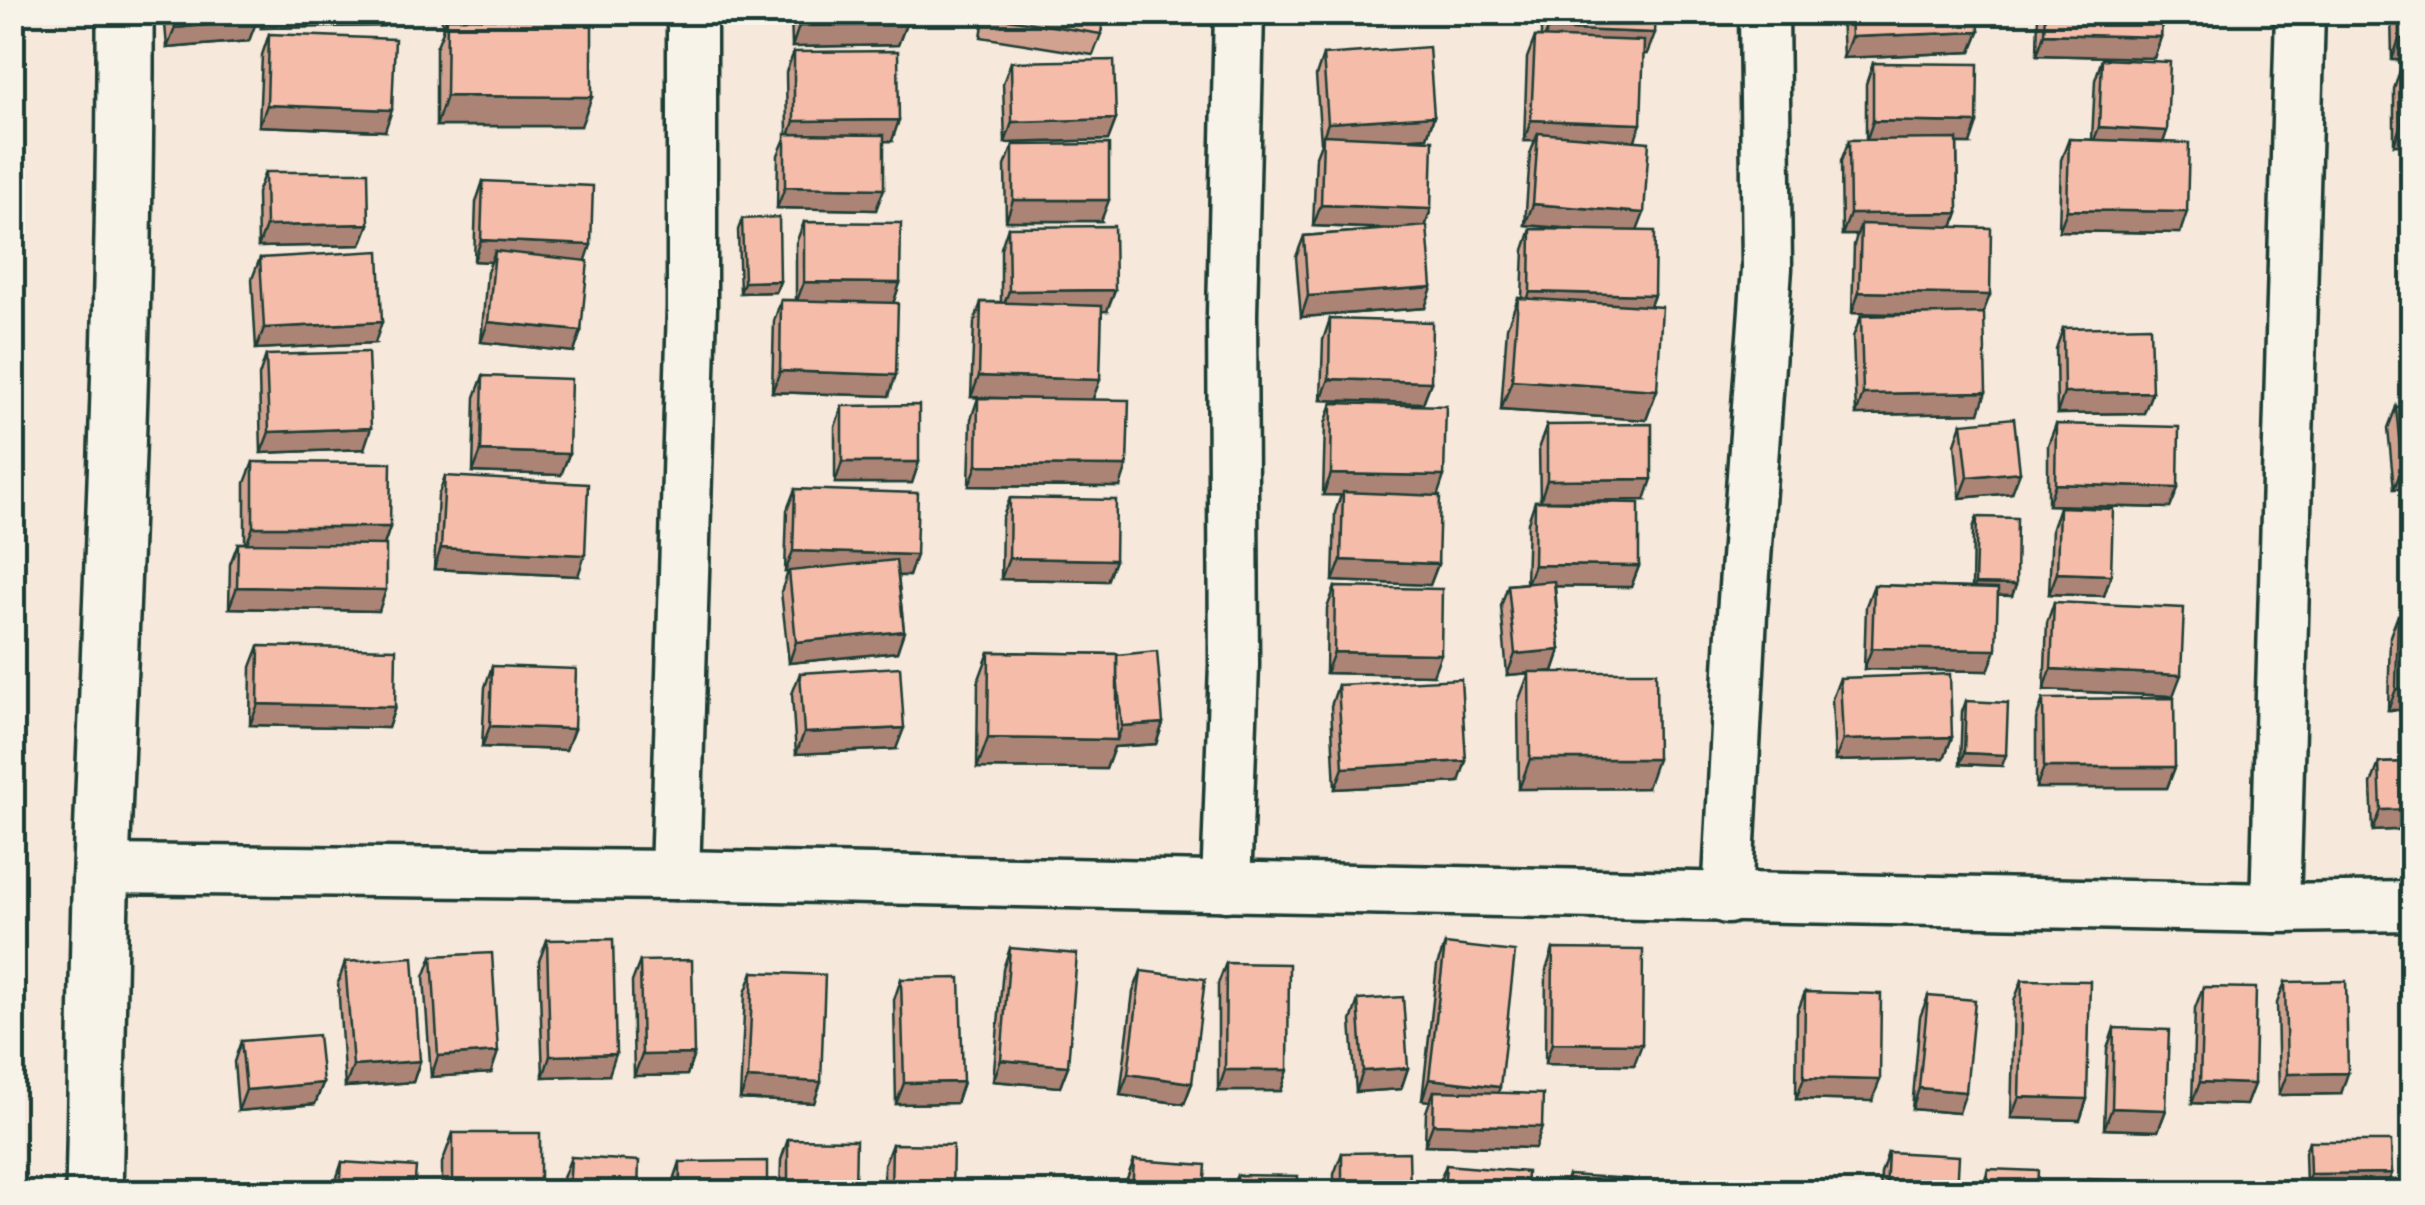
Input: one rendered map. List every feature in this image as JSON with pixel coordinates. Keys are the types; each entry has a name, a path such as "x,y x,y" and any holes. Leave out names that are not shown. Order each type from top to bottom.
{"street":[{"path":"94,1192 126,158 125,12"},
{"path":"675,875 692,307 692,12"},
{"path":"1226,886 1234,664 1232,314 1240,12"},
{"path":"1727,899 1766,268 1764,12"},
{"path":"2276,908 2300,12"},
{"path":"101,869 675,875 2276,908 2412,906"}],"building":[{"path":"173,12 256,12 257,20 175,28"},
{"path":"799,12 906,12 906,24 799,26"},
{"path":"989,12 1104,12 1101,34 989,16"},
{"path":"1548,12 1656,12 1655,33 1548,29"},
{"path":"1850,12 1978,12 1979,32 1851,37"},
{"path":"2045,12 2162,12 2161,37 2044,34"},
{"path":"2399,12 2412,12 2412,39 2399,39"},
{"path":"447,18 592,20 592,97 446,96"},
{"path":"269,34 395,39 392,110 267,105"},
{"path":"1535,37 1644,41 1641,124 1531,120"},
{"path":"1429,47 1434,116 1328,123 1323,55"},
{"path":"898,51 899,120 794,121 794,52"},
{"path":"2102,59 2170,62 2167,131 2099,127"},
{"path":"1114,60 1116,119 1012,122 1011,62"},
{"path":"1873,63 1978,64 1977,123 1873,121"},
{"path":"2401,68 2412,68 2412,124 2401,124"},
{"path":"1538,133 1649,142 1644,213 1533,204"},
{"path":"785,134 884,135 884,189 785,187"},
{"path":"1323,135 1433,140 1431,209 1321,205"},
{"path":"1957,139 1958,213 1850,214 1849,140"},
{"path":"2069,139 2189,143 2187,212 2067,210"},
{"path":"1109,144 1109,200 1013,200 1013,145"},
{"path":"265,172 368,172 369,224 266,226"},
{"path":"483,181 593,186 591,245 481,240"},
{"path":"779,217 780,281 744,282 742,219"},
{"path":"804,222 901,223 900,283 804,282"},
{"path":"1861,224 1991,228 1990,295 1859,292"},
{"path":"1114,226 1115,290 1009,291 1008,227"},
{"path":"1427,226 1432,287 1308,296 1304,236"},
{"path":"1531,229 1655,231 1654,295 1530,292"},
{"path":"379,251 382,322 264,328 260,258"},
{"path":"495,251 588,261 581,331 488,322"},
{"path":"1518,298 1662,307 1657,390 1512,380"},
{"path":"781,300 898,303 896,375 780,371"},
{"path":"981,302 1102,306 1100,380 979,376"},
{"path":"1984,313 1986,392 1863,394 1861,316"},
{"path":"1330,319 1432,322 1431,382 1329,379"},
{"path":"2150,326 2152,392 2064,393 2063,328"},
{"path":"368,352 371,428 269,432 266,355"},
{"path":"483,376 571,379 569,454 481,451"},
{"path":"978,398 1129,400 1127,466 977,465"},
{"path":"1332,403 1446,406 1444,476 1331,474"},
{"path":"919,405 919,462 842,462 842,406"},
{"path":"2412,406 2412,467 2402,468 2396,407"},
{"path":"2014,418 2020,472 1968,477 1962,423"},
{"path":"1652,424 1652,479 1547,480 1547,425"},
{"path":"2056,424 2179,427 2178,488 2055,484"},
{"path":"253,462 391,463 390,527 253,527"},
{"path":"445,476 588,484 585,555 441,548"},
{"path":"795,489 918,493 916,555 793,551"},
{"path":"1343,492 1440,496 1438,564 1341,560"},
{"path":"1010,498 1116,500 1115,560 1009,558"},
{"path":"1535,501 1639,503 1639,566 1534,565"},
{"path":"2059,507 2113,509 2111,575 2057,573"},
{"path":"1977,517 2017,518 2016,585 1975,584"},
{"path":"238,543 386,545 386,590 237,587"},
{"path":"896,560 904,631 796,642 789,571"},
{"path":"1554,581 1560,650 1515,654 1508,585"},
{"path":"1874,585 1998,589 1996,650 1872,648"},
{"path":"1335,587 1442,589 1441,654 1334,652"},
{"path":"2054,602 2184,608 2181,675 2051,669"},
{"path":"2398,615 2412,615 2412,689 2396,689"},
{"path":"259,646 396,649 395,707 258,704"},
{"path":"1157,651 1163,723 1122,726 1117,655"},
{"path":"989,652 1117,654 1117,740 988,738"},
{"path":"492,666 576,669 574,729 490,726"},
{"path":"900,667 904,728 804,733 800,673"},
{"path":"1529,672 1656,672 1657,759 1530,759"},
{"path":"1950,674 1952,737 1843,740 1840,678"},
{"path":"1461,679 1466,761 1343,768 1338,685"},
{"path":"2174,698 2175,767 2044,767 2043,699"},
{"path":"1966,701 2008,703 2006,755 1964,753"},
{"path":"2412,762 2412,809 2381,810 2379,763"},
{"path":"613,939 616,1054 550,1056 547,940"},
{"path":"1445,944 1515,952 1500,1087 1429,1079"},
{"path":"1010,948 1077,954 1068,1066 1001,1060"},
{"path":"1553,949 1643,950 1642,1044 1552,1043"},
{"path":"492,953 498,1052 438,1056 432,956"},
{"path":"413,957 420,1061 353,1066 345,962"},
{"path":"692,960 694,1054 642,1055 640,961"},
{"path":"1226,963 1289,964 1288,1070 1225,1070"},
{"path":"1141,971 1205,979 1192,1083 1128,1074"},
{"path":"753,972 825,975 821,1082 748,1078"},
{"path":"960,978 963,1082 904,1083 901,979"},
{"path":"2022,980 2090,981 2087,1099 2019,1097"},
{"path":"2346,981 2348,1073 2287,1074 2285,982"},
{"path":"2203,987 2256,988 2254,1084 2200,1082"},
{"path":"1805,992 1881,994 1880,1080 1804,1078"},
{"path":"1928,996 1975,1000 1966,1092 1919,1088"},
{"path":"1403,997 1408,1068 1363,1071 1358,1000"},
{"path":"2114,1028 2169,1030 2166,1110 2112,1108"},
{"path":"318,1035 323,1083 246,1090 241,1041"},
{"path":"1434,1091 1543,1094 1542,1127 1433,1124"},
{"path":"453,1133 540,1133 540,1192 453,1192"},
{"path":"788,1139 856,1140 855,1192 788,1192"},
{"path":"2309,1141 2391,1141 2392,1173 2310,1174"},
{"path":"892,1144 953,1145 952,1192 891,1192"},
{"path":"1409,1152 1410,1192 1342,1192 1342,1153"},
{"path":"1888,1152 1959,1156 1957,1192 1886,1192"},
{"path":"571,1157 639,1161 638,1192 569,1192"},
{"path":"1134,1160 1206,1165 1204,1192 1132,1192"},
{"path":"767,1161 767,1192 680,1192 680,1162"},
{"path":"342,1162 416,1167 414,1192 340,1192"},
{"path":"1446,1165 1527,1172 1526,1192 1444,1192"},
{"path":"1988,1169 2038,1171 2037,1192 1987,1192"},
{"path":"1237,1175 1298,1176 1297,1192 1237,1192"},
{"path":"1568,1175 1632,1179 1631,1192 1567,1192"},
{"path":"2088,1179 2156,1182 2156,1192 2088,1192"},
{"path":"2294,1188 2294,1192 2268,1192 2268,1189"},
{"path":"1085,1190 1085,1192 1015,1192"}]}
